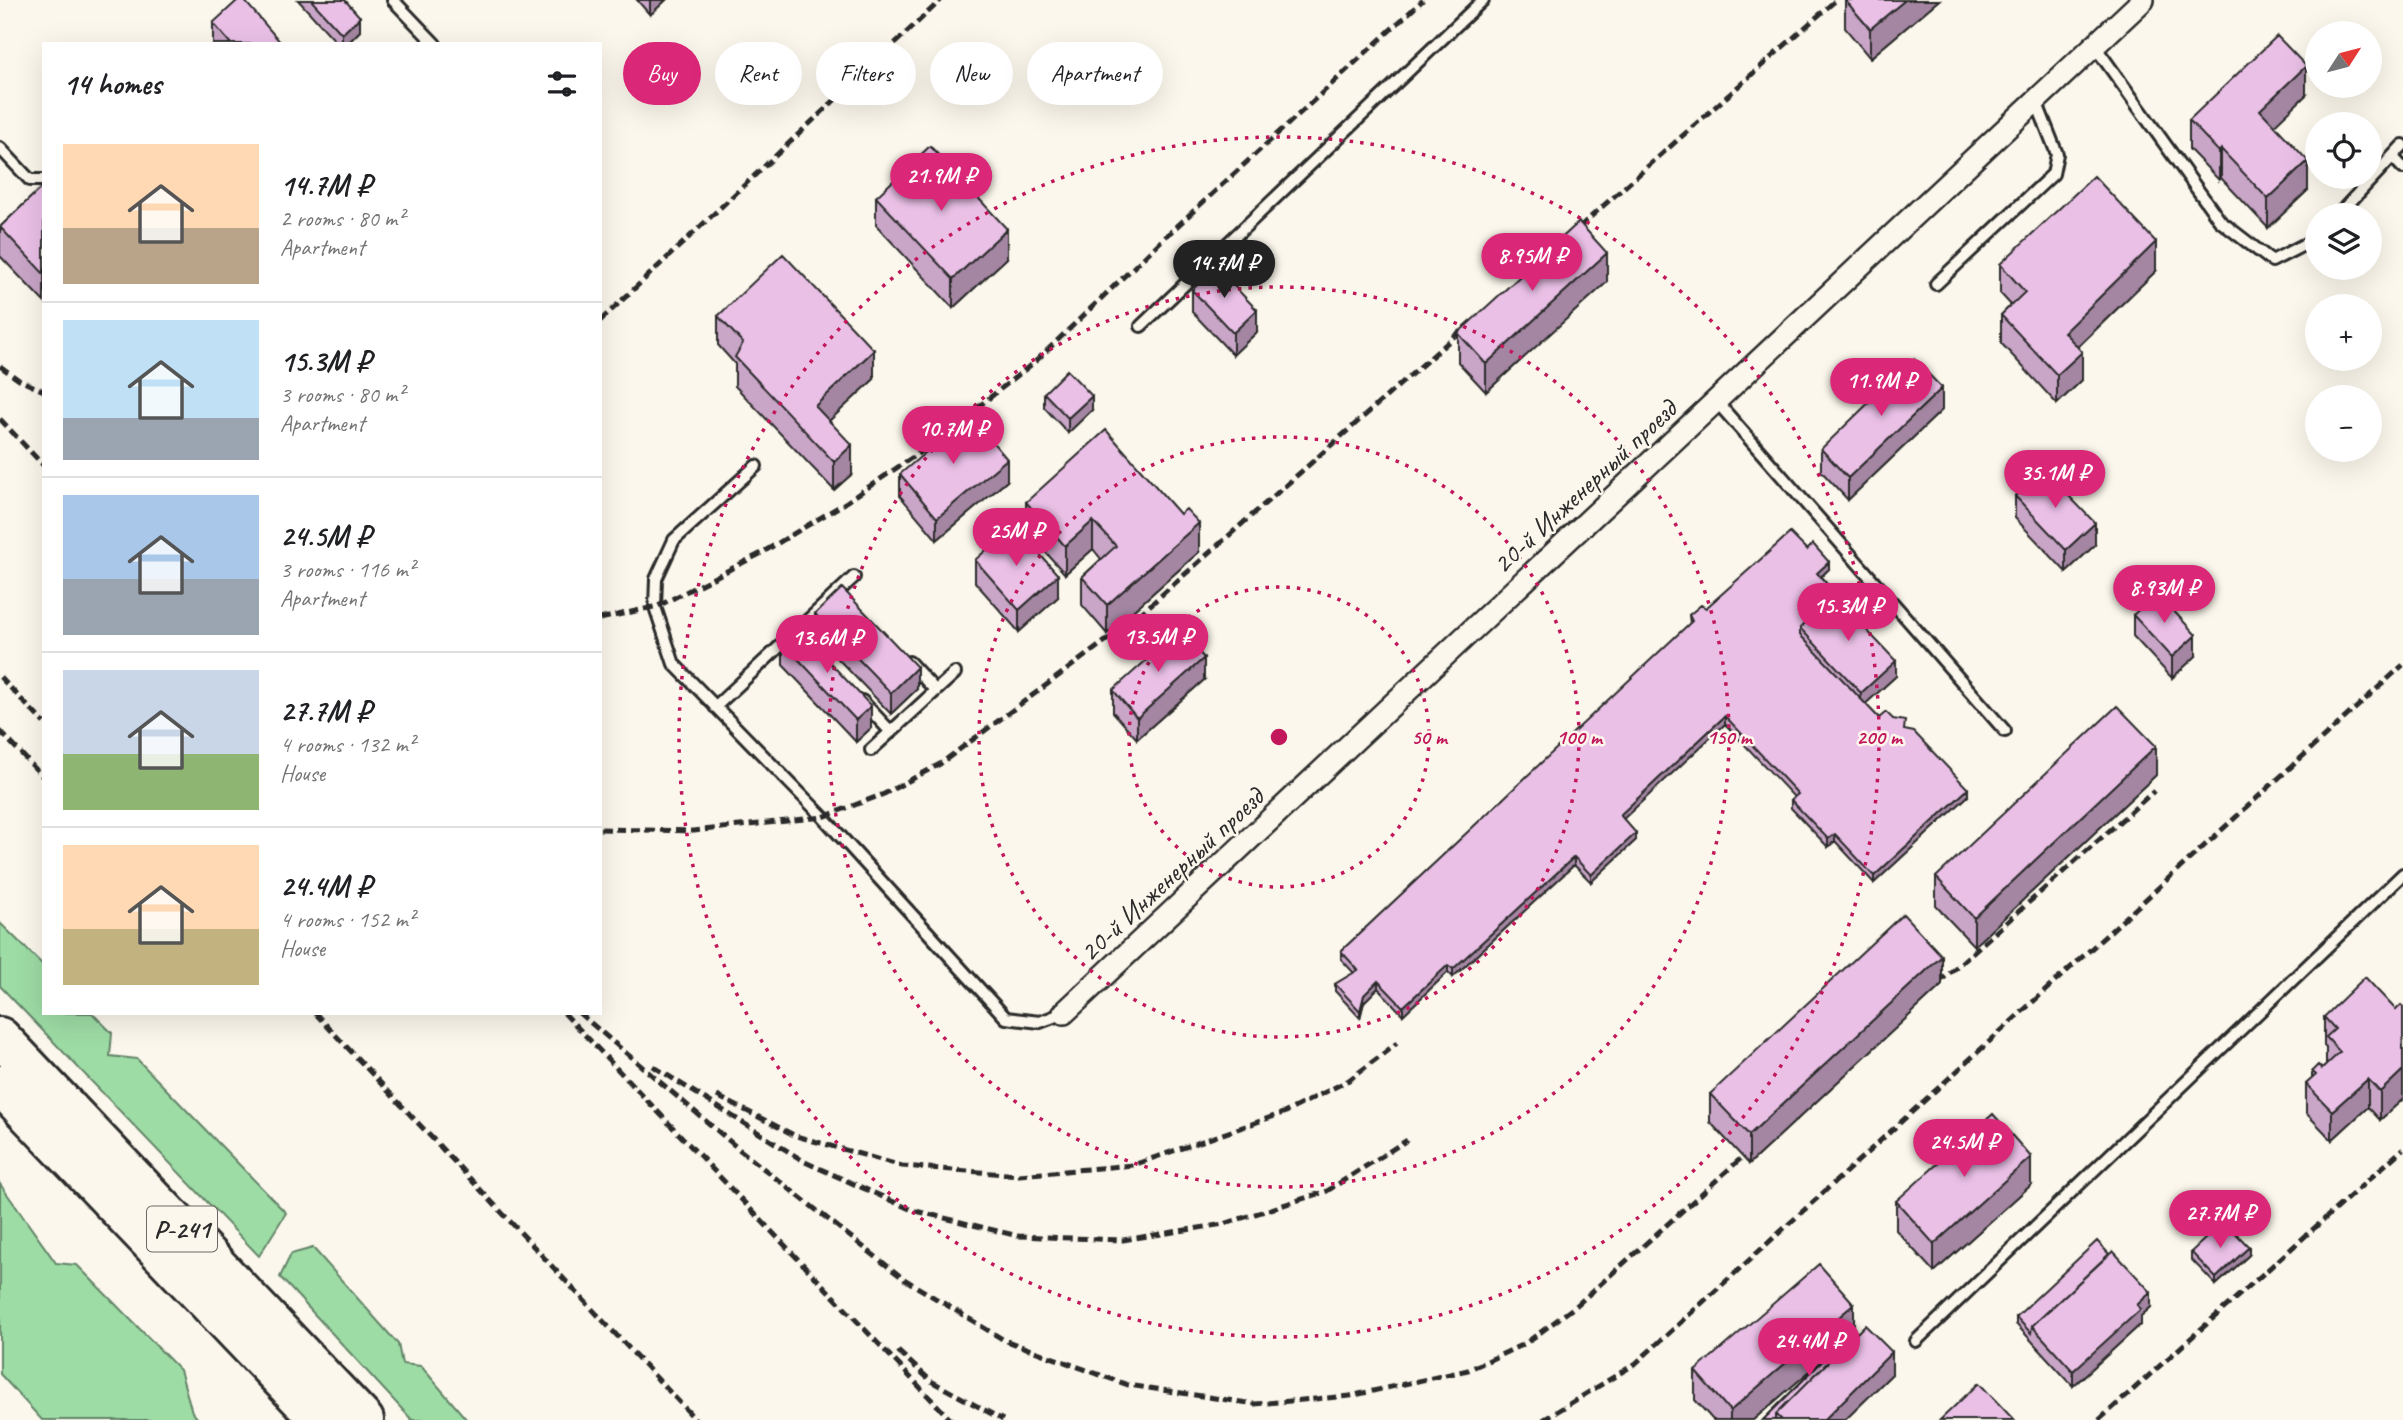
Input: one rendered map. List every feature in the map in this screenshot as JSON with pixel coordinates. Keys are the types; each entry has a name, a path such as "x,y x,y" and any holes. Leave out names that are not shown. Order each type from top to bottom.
{"highway":[{"name":"Р-241","path":"0,1037 364,1420"},
{"name":"Р-241","path":"0,1085 320,1420"}],"street":[{"name":"20-й Инженерный проезд","path":"1064,1013 2143,0"}],"lane":[{"path":"393,0 433,42"},
{"path":"1141,326 1483,0"},
{"path":"2094,45 2220,221 2273,261 2305,244"},
{"path":"1936,284 2053,174 2057,154 2036,101"},
{"path":"2349,203 2403,145"},
{"path":"0,148 30,180 42,180"},
{"path":"2393,157 2403,168"},
{"path":"1716,401 2004,731"},
{"path":"756,466 674,540 656,579 655,607 674,664 823,817 1006,1018 1040,1022 1064,1013"},
{"path":"715,707 854,577"},
{"path":"841,589 850,600"},
{"path":"797,630 806,641"},
{"path":"898,650 936,691"},
{"path":"871,750 955,673"},
{"path":"853,691 891,732"},
{"path":"1916,1341 2403,874"}],"green space":[{"path":"0,923 42,964 42,1015 94,1015 112,1033 110,1056 137,1059 286,1213 259,1256 0,986"},
{"path":"0,1184 56,1263 77,1265 180,1370 192,1412 199,1420 42,1420 0,1374"},
{"path":"313,1248 398,1344 402,1364 421,1366 467,1420 412,1420 280,1277 291,1254"}],"building":[{"path":"238,0 244,0 280,42 229,42 213,23"},
{"path":"311,0 345,0 360,17 342,34"},
{"path":"1845,0 1905,0 1870,29"},
{"path":"2277,36 2305,65 2260,110 2305,158 2305,164 2268,199 2221,149 2219,152 2189,120"},
{"path":"930,146 1007,229 953,279 876,197"},
{"path":"2094,176 2156,242 2064,332 2082,352 2057,375 2001,315 2025,292 2000,264"},
{"path":"42,187 42,272 0,227"},
{"path":"1579,222 1607,253 1486,364 1458,333"},
{"path":"783,254 874,350 815,406 852,445 834,462 735,357 743,343 718,316"},
{"path":"1216,267 1257,310 1233,333 1192,290"},
{"path":"1914,359 1942,388 1848,478 1821,449"},
{"path":"1067,370 1092,396 1068,418 1044,393"},
{"path":"970,415 1007,459 937,518 900,474"},
{"path":"1106,430 1180,514 1186,509 1199,523 1107,605 1082,577 1116,546 1093,521 1065,546 1026,502"},
{"path":"2043,469 2095,523 2066,550 2015,496"},
{"path":"1014,525 1058,575 1019,610 975,560"},
{"path":"1790,533 1807,550 1813,544 1829,562 1817,573 1836,594 1800,628 1800,635 1879,718 1886,712 1893,719 1905,721 1904,730 1914,732 1968,789 1874,876 1835,834 1828,839 1791,800 1798,794 1725,716 1620,815 1636,833 1591,875 1574,857 1453,969 1448,965 1403,1007 1378,981 1364,995 1360,1011 1335,984 1358,970 1341,951 1692,621 1689,615 1701,605 1706,608"},
{"path":"842,588 917,667 891,693 815,614"},
{"path":"1840,590 1850,601 1844,606 1896,661 1861,693 1800,628"},
{"path":"2157,593 2196,635 2172,657 2133,615"},
{"path":"798,629 871,706 856,720 783,643"},
{"path":"1180,630 1204,658 1137,718 1113,690"},
{"path":"2117,706 2156,746 1974,918 1936,877"},
{"path":"1903,914 1942,956 1749,1135 1710,1094"},
{"path":"2365,977 2396,1010 2401,1005 2403,1007 2403,1070 2380,1092 2368,1079 2332,1111 2306,1084 2316,1075 2312,1071 2318,1065 2322,1069 2340,1052 2326,1037 2335,1029 2324,1017"},
{"path":"1993,1114 2031,1157 1934,1244 1896,1201"},
{"path":"2224,1221 2249,1247 2216,1278 2191,1252"},
{"path":"2097,1241 2109,1254 2032,1326 2031,1333 2016,1317"},
{"path":"2113,1251 2151,1292 2137,1305 2141,1309 2073,1371 2032,1326"},
{"path":"1819,1264 1854,1304 1730,1411 1695,1371"},
{"path":"1865,1325 1892,1352 1824,1420 1782,1420 1776,1414"},
{"path":"1854,1330 1857,1333 1776,1414 1776,1420 1763,1420"},
{"path":"1979,1383 2014,1420 1940,1420"}],"railway":[{"path":"602,319 941,0"},
{"path":"602,619 658,606 758,555 845,503 929,446 1037,360 1162,240 1423,0"},
{"path":"1568,237 1836,0"},
{"path":"602,829 694,831 823,817 884,794 940,764 1131,622 1473,320"},
{"path":"0,366 19,380 42,390"},
{"path":"0,419 42,464"},
{"path":"1543,1420 1635,1364 2403,665"},
{"path":"0,677 42,721"},
{"path":"0,731 42,776"},
{"path":"1927,993 2154,791"},
{"path":"317,1015 696,1420"},
{"path":"566,1015 951,1420"},
{"path":"581,1015 740,1150 904,1279 1004,1340 1128,1385 1255,1404 1350,1396 1468,1370 1526,1343 1577,1305 1757,1144"},
{"path":"717,1096 796,1136 902,1166 1019,1175 1133,1165 1286,1112 1349,1080 1397,1043"},
{"path":"653,1066 805,1162 912,1210 1018,1236 1123,1240 1224,1224 1327,1191 1407,1140"},
{"path":"2099,1420 2403,1149"},
{"path":"898,1351 931,1381 1003,1420"}]}
